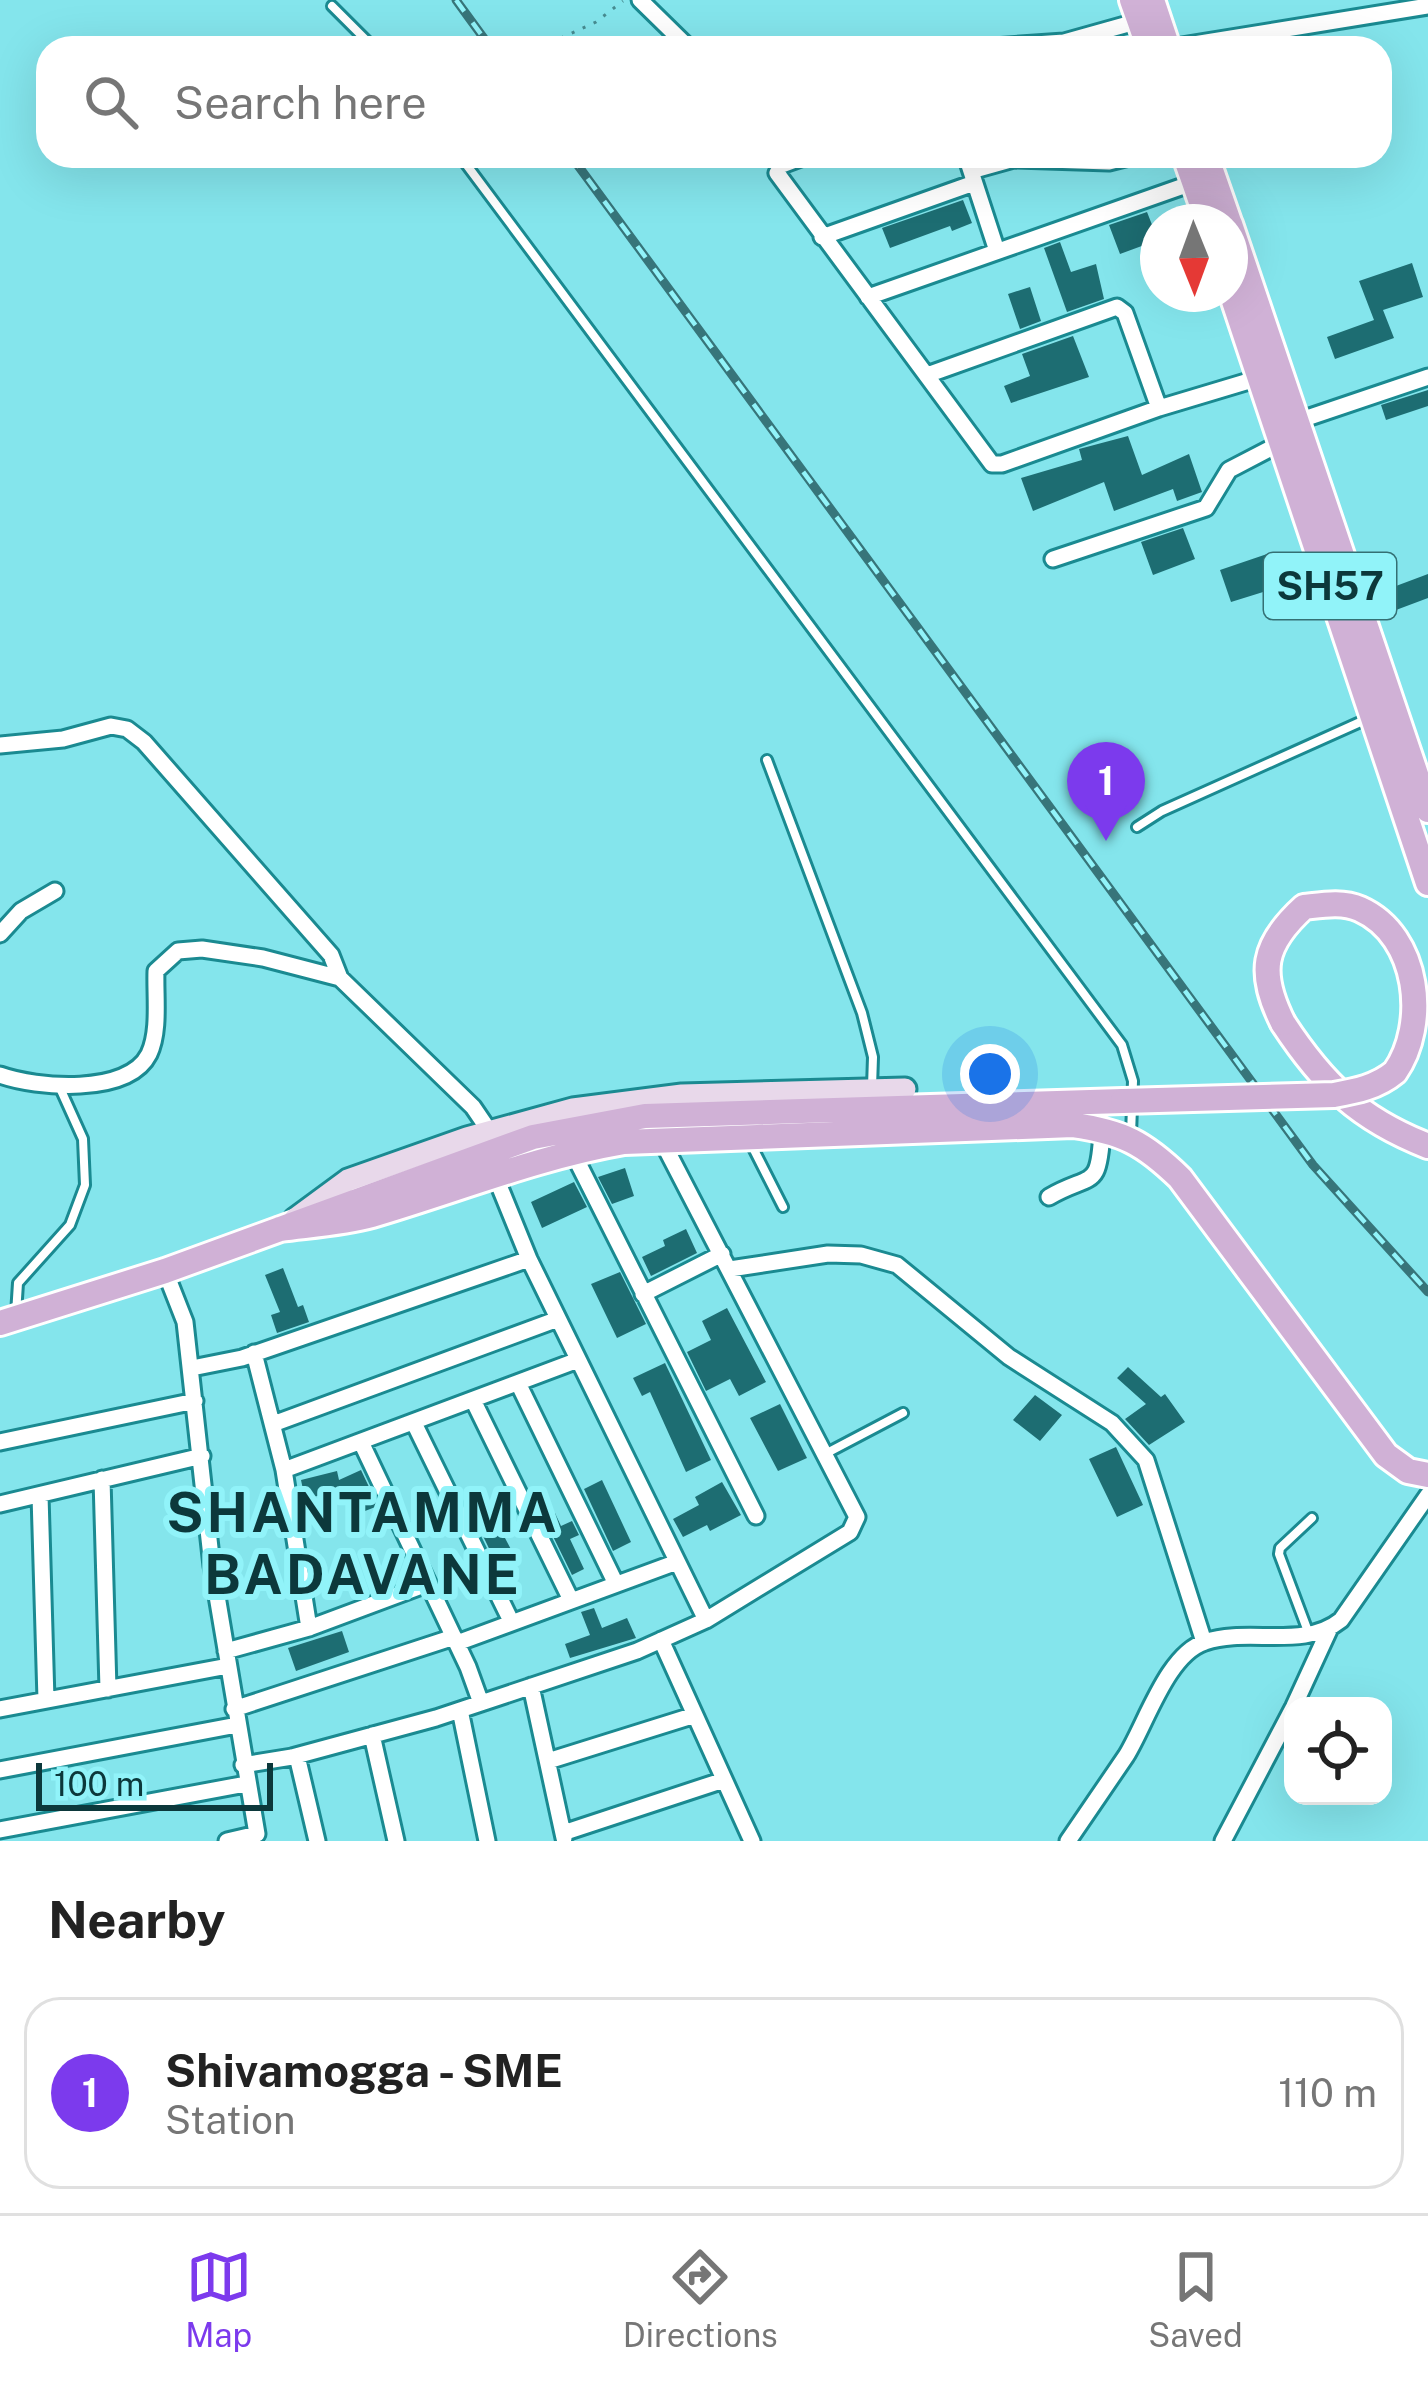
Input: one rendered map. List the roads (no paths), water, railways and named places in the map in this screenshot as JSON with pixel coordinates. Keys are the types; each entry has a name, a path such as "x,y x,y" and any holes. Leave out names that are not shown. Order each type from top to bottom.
{"main road":[{"path":"1141,7 1160,36"},
{"path":"1190,168 1202,204"},
{"name":"SH57","path":"1210,168 1223,204"},
{"name":"SH57","path":"1248,291 1285,431 1428,884"},
{"name":"SH57","path":"1237,312 1259,378 1419,760 1428,810"},
{"path":"8,1321 165,1271 447,1167 572,1127 645,1116 1334,1095 1368,1089 1396,1072 1422,1034 1425,997 1408,949 1382,923 1358,908 1333,903 1304,907 1275,940 1266,965 1268,989 1283,1023 1328,1083 1356,1110 1370,1120 1428,1146"},
{"path":"280,1229 369,1216 572,1151 661,1138 1073,1125 1102,1130 1131,1138 1180,1178 1386,1455 1408,1472 1428,1475"}],"street":[{"path":"640,0 677,36"},
{"path":"1242,36 1428,6"},
{"path":"1077,36 1141,7"},
{"path":"780,168 777,172 822,236 992,464 1259,378"},
{"path":"822,236 970,170 997,251"},
{"path":"868,297 1195,182"},
{"path":"927,375 1117,308 1125,313 1159,408"},
{"path":"1053,560 1206,508 1229,470 1285,431 1428,376"},
{"path":"0,746 63,739 111,726 127,729 144,742 331,955 340,978 473,1107 490,1132"},
{"path":"0,934 21,910 55,891"},
{"path":"0,1076 81,1086 120,1076 142,1063 154,1034 156,971 178,952 202,949 263,958 340,978"},
{"path":"280,1229 348,1180 573,1109 629,1099 904,1089"},
{"path":"1049,1197 1094,1176 1101,1160 1102,1130"},
{"path":"243,1765 298,1756 460,1710 661,1640 706,1621 850,1532 857,1516 661,1138"},
{"path":"572,1151 756,1516"},
{"path":"494,1173 529,1259 706,1621"},
{"path":"643,1294 726,1261 828,1254 861,1255 897,1265 1009,1357 1112,1423 1146,1460 1204,1642"},
{"path":"192,1369 254,1353 529,1259"},
{"path":"165,1271 184,1322 192,1369 227,1659 257,1834 227,1841"},
{"path":"273,1424 558,1319"},
{"path":"254,1353 284,1470 309,1628"},
{"path":"284,1470 578,1360"},
{"path":"518,1383 616,1584"},
{"path":"473,1400 571,1600"},
{"path":"0,1442 195,1401"},
{"path":"414,1423 512,1621"},
{"path":"361,1442 481,1703"},
{"path":"0,1504 202,1456"},
{"path":"103,1480 109,1688"},
{"path":"40,1495 46,1700"},
{"path":"1067,1841 1129,1751 1175,1667 1204,1642 1329,1630 1342,1620 1428,1496"},
{"path":"0,1770 236,1717 677,1562"},
{"path":"0,1709 227,1659 427,1583"},
{"path":"1298,1697 1329,1630"},
{"path":"661,1640 752,1841"},
{"path":"531,1686 564,1837 724,1780"},
{"path":"460,1710 487,1841"},
{"path":"548,1761 695,1715"},
{"path":"1223,1841 1284,1724"},
{"path":"372,1736 396,1841"},
{"path":"298,1756 317,1841"},
{"path":"0,1830 246,1784"}],"lane":[{"path":"332,6 362,36"},
{"path":"469,168 1122,1045 1132,1081 1131,1138"},
{"path":"1137,827 1162,811 1374,716"},
{"path":"766,760 862,1013 873,1057 872,1090"},
{"path":"8,1321 18,1283 70,1226 85,1185 83,1139 59,1086"},
{"path":"747,1136 783,1207"},
{"path":"825,1454 903,1413"},
{"path":"1309,1635 1279,1554 1312,1518"}],"railway":[{"path":"456,0 482,36"},
{"path":"580,168 1313,1165 1428,1292"}],"place":[{"name":"Shivamogga - SME","path":"1106,841"}],"district":[{"name":"SHANTAMMA BADAVANE","path":"363,1544"}]}
